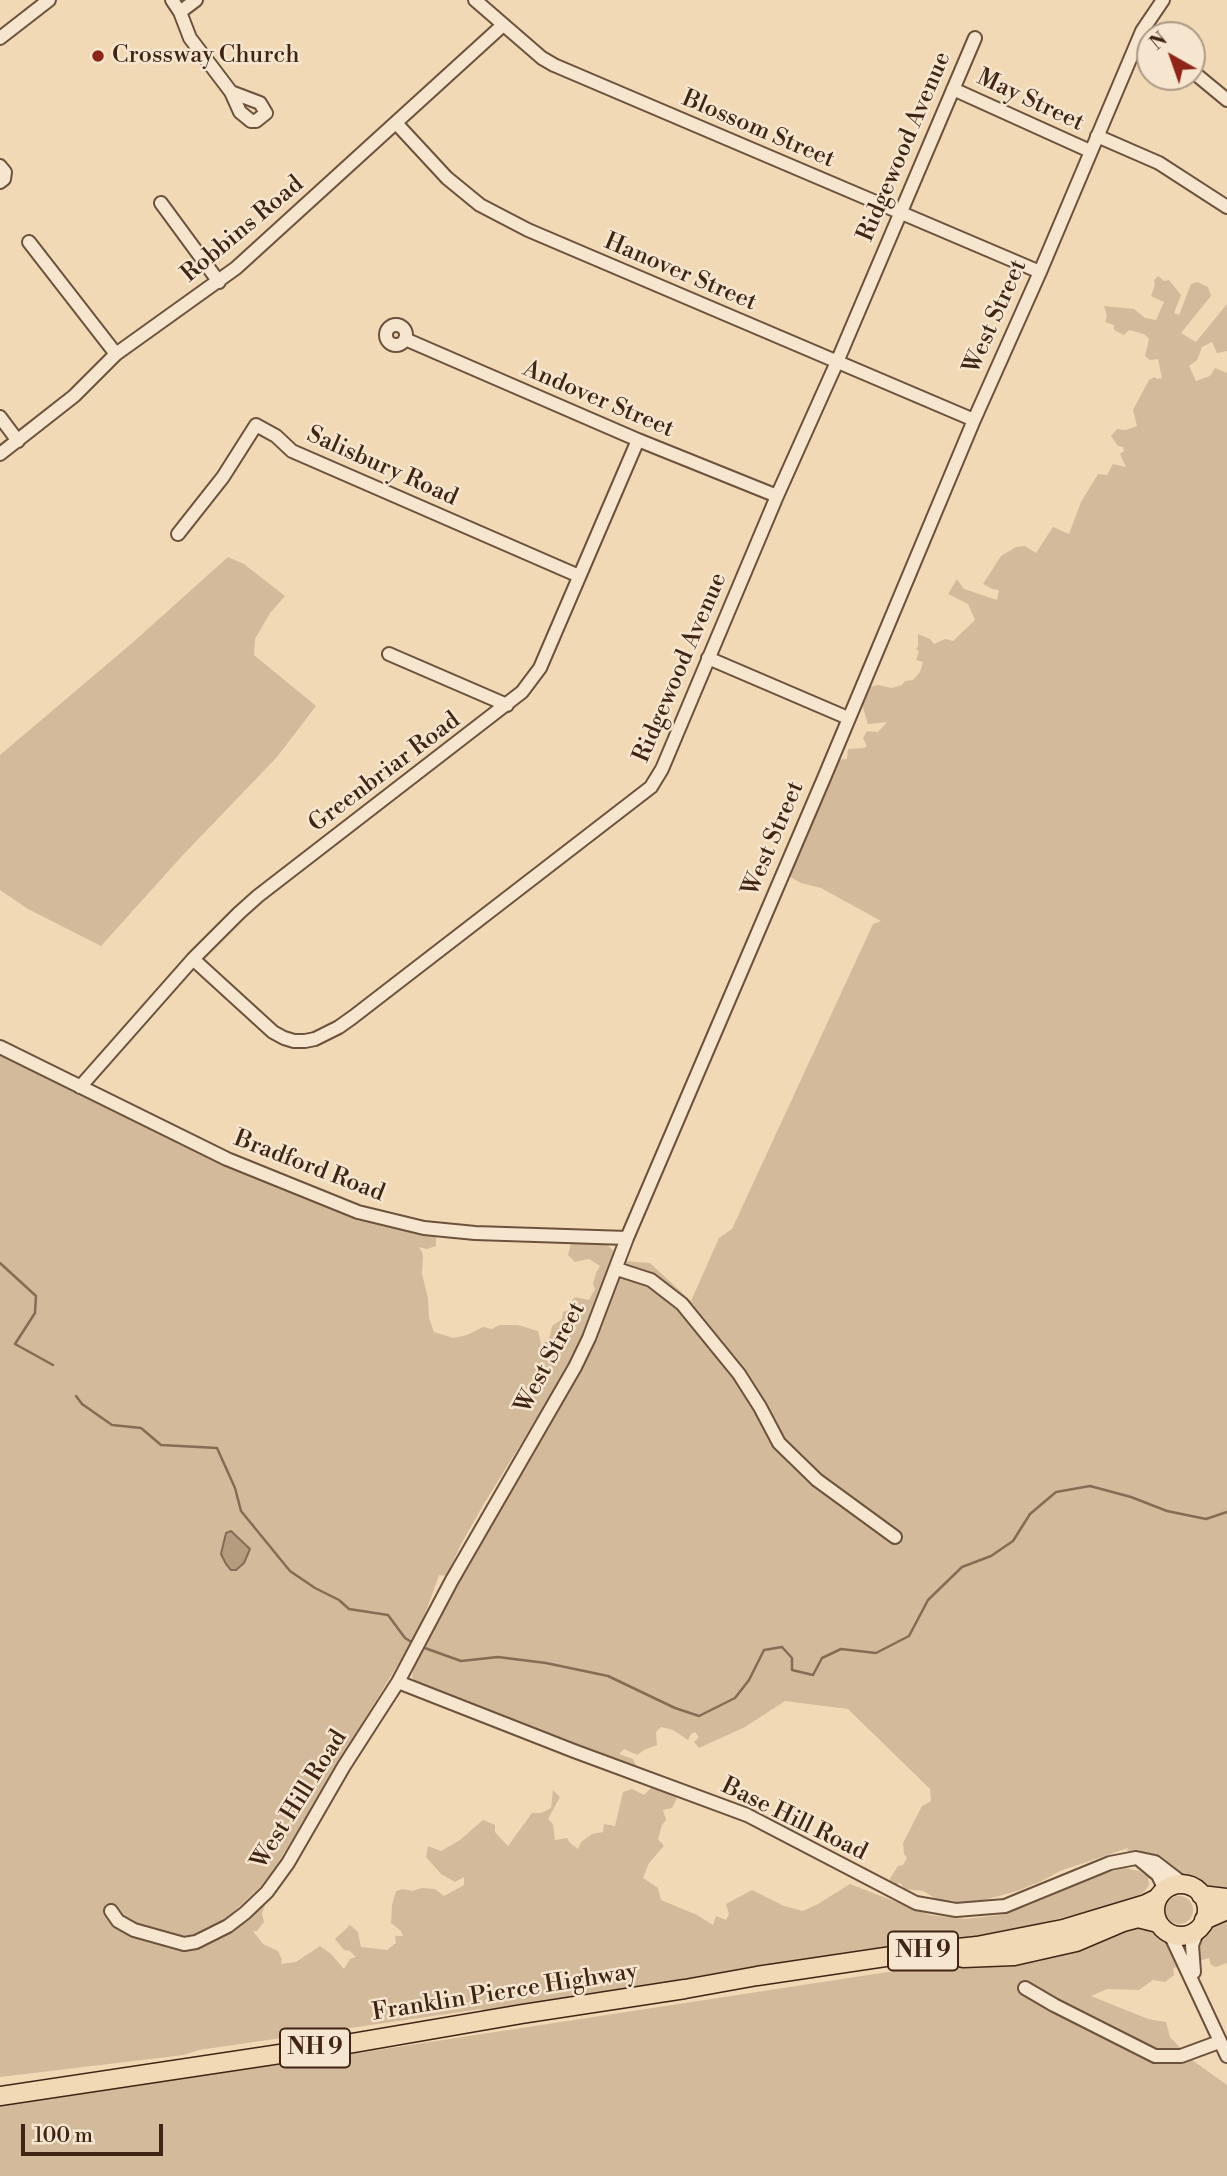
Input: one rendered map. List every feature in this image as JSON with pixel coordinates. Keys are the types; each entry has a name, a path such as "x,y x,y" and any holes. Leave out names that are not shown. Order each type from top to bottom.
{"highway":[{"name":"NH 9","path":"1161,1894 1174,1885 1185,1885"},
{"path":"1185,1885 1201,1895 1206,1906 1201,1925"},
{"path":"1161,1894 1154,1909 1164,1928"},
{"name":"Franklin Pierce Highway","path":"0,2096 685,1990 770,1974 977,1946 1063,1929 1146,1904 1161,1894"},
{"path":"1201,1895 1227,1898"},
{"name":"NH 9","path":"1164,1928 1181,1937 1227,1910"},
{"name":"Franklin Pierce Highway","path":"685,1990 761,1986 946,1959 1014,1956 1076,1942 1138,1918 1164,1928"}],"street":[{"path":"0,38 49,0"},
{"path":"172,0 190,38 231,92"},
{"path":"180,12 196,0"},
{"name":"Blossom Street","path":"475,0 542,58 554,65 1040,272"},
{"name":"West Street","path":"1152,21 1163,0"},
{"name":"Robbins Road","path":"0,454 74,396 116,354 219,282 503,25"},
{"name":"Ridgewood Avenue","path":"193,959 273,1032 284,1038 305,1041 315,1039 339,1027 651,787 662,769 776,496 837,362 975,38"},
{"name":"West Street","path":"398,1682 452,1580 575,1367 589,1338 627,1238 974,420 1090,151 1136,55"},
{"path":"1206,83 1227,100"},
{"name":"May Street","path":"953,89 1090,151"},
{"name":"Hanover Street","path":"396,124 447,178 480,205 541,236 974,420"},
{"path":"1097,136 1159,163 1227,207"},
{"path":"0,166 5,176 0,182"},
{"path":"161,203 219,282"},
{"path":"29,242 116,354"},
{"name":"Andover Street","path":"405,339 638,440 776,496"},
{"path":"0,417 18,441"},
{"name":"Salisbury Road","path":"178,534 223,477 256,425 276,436 292,451 579,576"},
{"name":"Greenbriar Road","path":"80,1087 193,959 258,896 522,692 540,668 638,440"},
{"path":"389,654 508,705"},
{"path":"708,658 848,718"},
{"name":"Bradford Road","path":"0,1047 227,1159 358,1212 424,1228 475,1233 627,1238"},
{"path":"617,1269 650,1280 682,1304 739,1374 779,1443 817,1480 895,1537"},
{"name":"Base Hill Road","path":"398,1682 747,1815 916,1903 956,1910 1005,1906 1110,1863 1136,1858"},
{"name":"West Hill Road","path":"111,1911 118,1921 134,1930 184,1944 211,1936 245,1913 267,1892 288,1863 344,1766 398,1682"},
{"path":"1136,1858 1155,1861 1185,1885"},
{"path":"1136,1858 1158,1875 1161,1894"},
{"path":"1196,1986 1191,1954 1201,1925"},
{"path":"1164,1928 1196,1986 1227,2056"},
{"path":"1025,1988 1155,2056 1181,2056 1219,2042"}],"shaded area":[{"path":"1158,276 1164,281 1169,280 1181,295 1174,313 1179,315 1191,284 1197,282 1208,287 1211,296 1181,333 1196,342 1227,304 1227,351 1217,353 1212,342 1202,347 1197,360 1189,366 1196,381 1210,376 1215,368 1227,373 1227,1892 1203,1890 1161,1860 1138,1851 1127,1851 1128,1848 1060,1871 1017,1891 963,1906 952,1900 943,1903 923,1891 905,1889 900,1883 893,1886 889,1880 907,1858 903,1843 922,1806 931,1801 930,1789 848,1709 785,1701 745,1727 699,1748 694,1742 699,1737 695,1732 688,1740 673,1730 661,1727 656,1732 657,1745 637,1755 624,1749 619,1754 633,1759 638,1769 419,1686 412,1677 414,1665 456,1587 558,1408 625,1261 650,1263 691,1301 719,1238 732,1229 873,924 881,921 821,888 801,883 787,875 795,851 802,846 812,812 835,760 847,759 848,749 867,746 863,738 867,731 878,732 887,722 868,724 860,698 865,688 878,685 892,688 913,680 920,672 923,662 916,660 919,651 916,649 918,634 930,639 934,644 945,639 953,641 975,620 968,604 948,594 957,579 964,589 997,600 999,590 983,584 1001,556 1016,547 1025,546 1036,553 1053,527 1069,534 1081,502 1098,474 1107,475 1113,464 1126,467 1120,454 1124,451 1123,447 1118,446 1111,436 1117,429 1126,430 1137,426 1133,410 1149,380 1154,377 1162,378 1158,359 1150,360 1145,356 1149,339 1144,334 1129,330 1124,335 1114,330 1114,325 1105,322 1107,316 1104,306 1134,309 1145,318 1156,320 1164,302 1151,296 1154,280"},
{"path":"228,557 244,564 285,596 270,613 255,639 254,655 316,706 277,757 101,946 28,909 0,890 0,755"},
{"path":"0,1053 108,1104 132,1120 222,1163 323,1205 436,1234 436,1246 427,1249 419,1247 423,1254 422,1274 434,1332 453,1338 483,1327 492,1329 499,1325 518,1325 538,1331 541,1344 546,1342 552,1326 562,1319 563,1312 569,1310 569,1304 575,1297 589,1300 595,1289 593,1284 600,1266 589,1259 575,1262 568,1255 572,1240 607,1244 614,1252 609,1275 584,1341 482,1507 447,1576 439,1575 420,1628 276,1866 262,1885 202,1944 265,1897 262,1913 264,1922 257,1931 253,1931 263,1944 278,1951 281,1964 296,1962 320,1946 344,1969 350,1959 356,1957 350,1951 344,1950 335,1939 350,1925 358,1932 361,1947 387,1950 396,1943 395,1936 403,1936 391,1923 396,1891 435,1889 444,1896 464,1885 464,1877 455,1882 441,1874 426,1857 428,1846 441,1851 460,1840 483,1820 495,1825 495,1832 508,1846 532,1813 541,1813 551,1808 553,1790 560,1797 548,1819 553,1824 555,1840 567,1838 578,1849 581,1842 592,1834 603,1832 604,1824 615,1826 623,1792 632,1789 644,1795 652,1787 677,1798 672,1808 663,1810 666,1820 658,1839 664,1846 649,1863 643,1878 658,1888 661,1900 713,1925 716,1916 726,1920 729,1914 726,1904 752,1890 784,1906 803,1911 850,1884 930,1915 965,1919 1001,1915 1125,1868 1139,1871 1148,1877 1149,1885 1144,1892 1125,1905 1107,1911 1090,1911 1000,1933 485,2012 481,2009 199,2050 184,2055 0,2077"},
{"path":"231,1531 250,1549 244,1563 236,1570 231,1570 221,1554 226,1533"},
{"path":"1179,1896 1189,1900 1193,1910 1189,1920 1179,1924 1169,1920 1165,1910 1169,1900"},
{"path":"1227,1913 1227,1963 1216,1967 1211,1965 1209,1958 1196,1962 1197,1937 1211,1921"},
{"path":"1143,1926 1165,1937 1182,1966 1173,1968 1174,1975 1165,1982 1153,1980 1139,1990 1107,1989 1091,1996 1148,2019 1166,2022 1170,2037 1192,2060 1227,2085 1227,2176 0,2176 0,2104 159,2079 286,2064 940,1964 1009,1959 1111,1931"}],"waterway":[{"path":"0,1263 36,1296 35,1313 15,1344 53,1365"},
{"path":"76,1396 82,1404 112,1425 141,1428 161,1445 217,1448 235,1488 241,1511 290,1571 339,1600 349,1609 388,1615 405,1638 413,1643"},
{"path":"422,1647 461,1661 498,1657 546,1663 608,1676 675,1708 699,1716 735,1698 749,1680 764,1650 782,1647 792,1658 792,1670 813,1675 822,1658 841,1649 876,1653 909,1636 928,1600 962,1567 991,1556 1013,1541 1030,1514 1056,1492 1090,1486 1131,1497 1167,1511 1206,1519 1227,1512"}],"place":[{"name":"Crossway Church","path":"98,56"}]}
